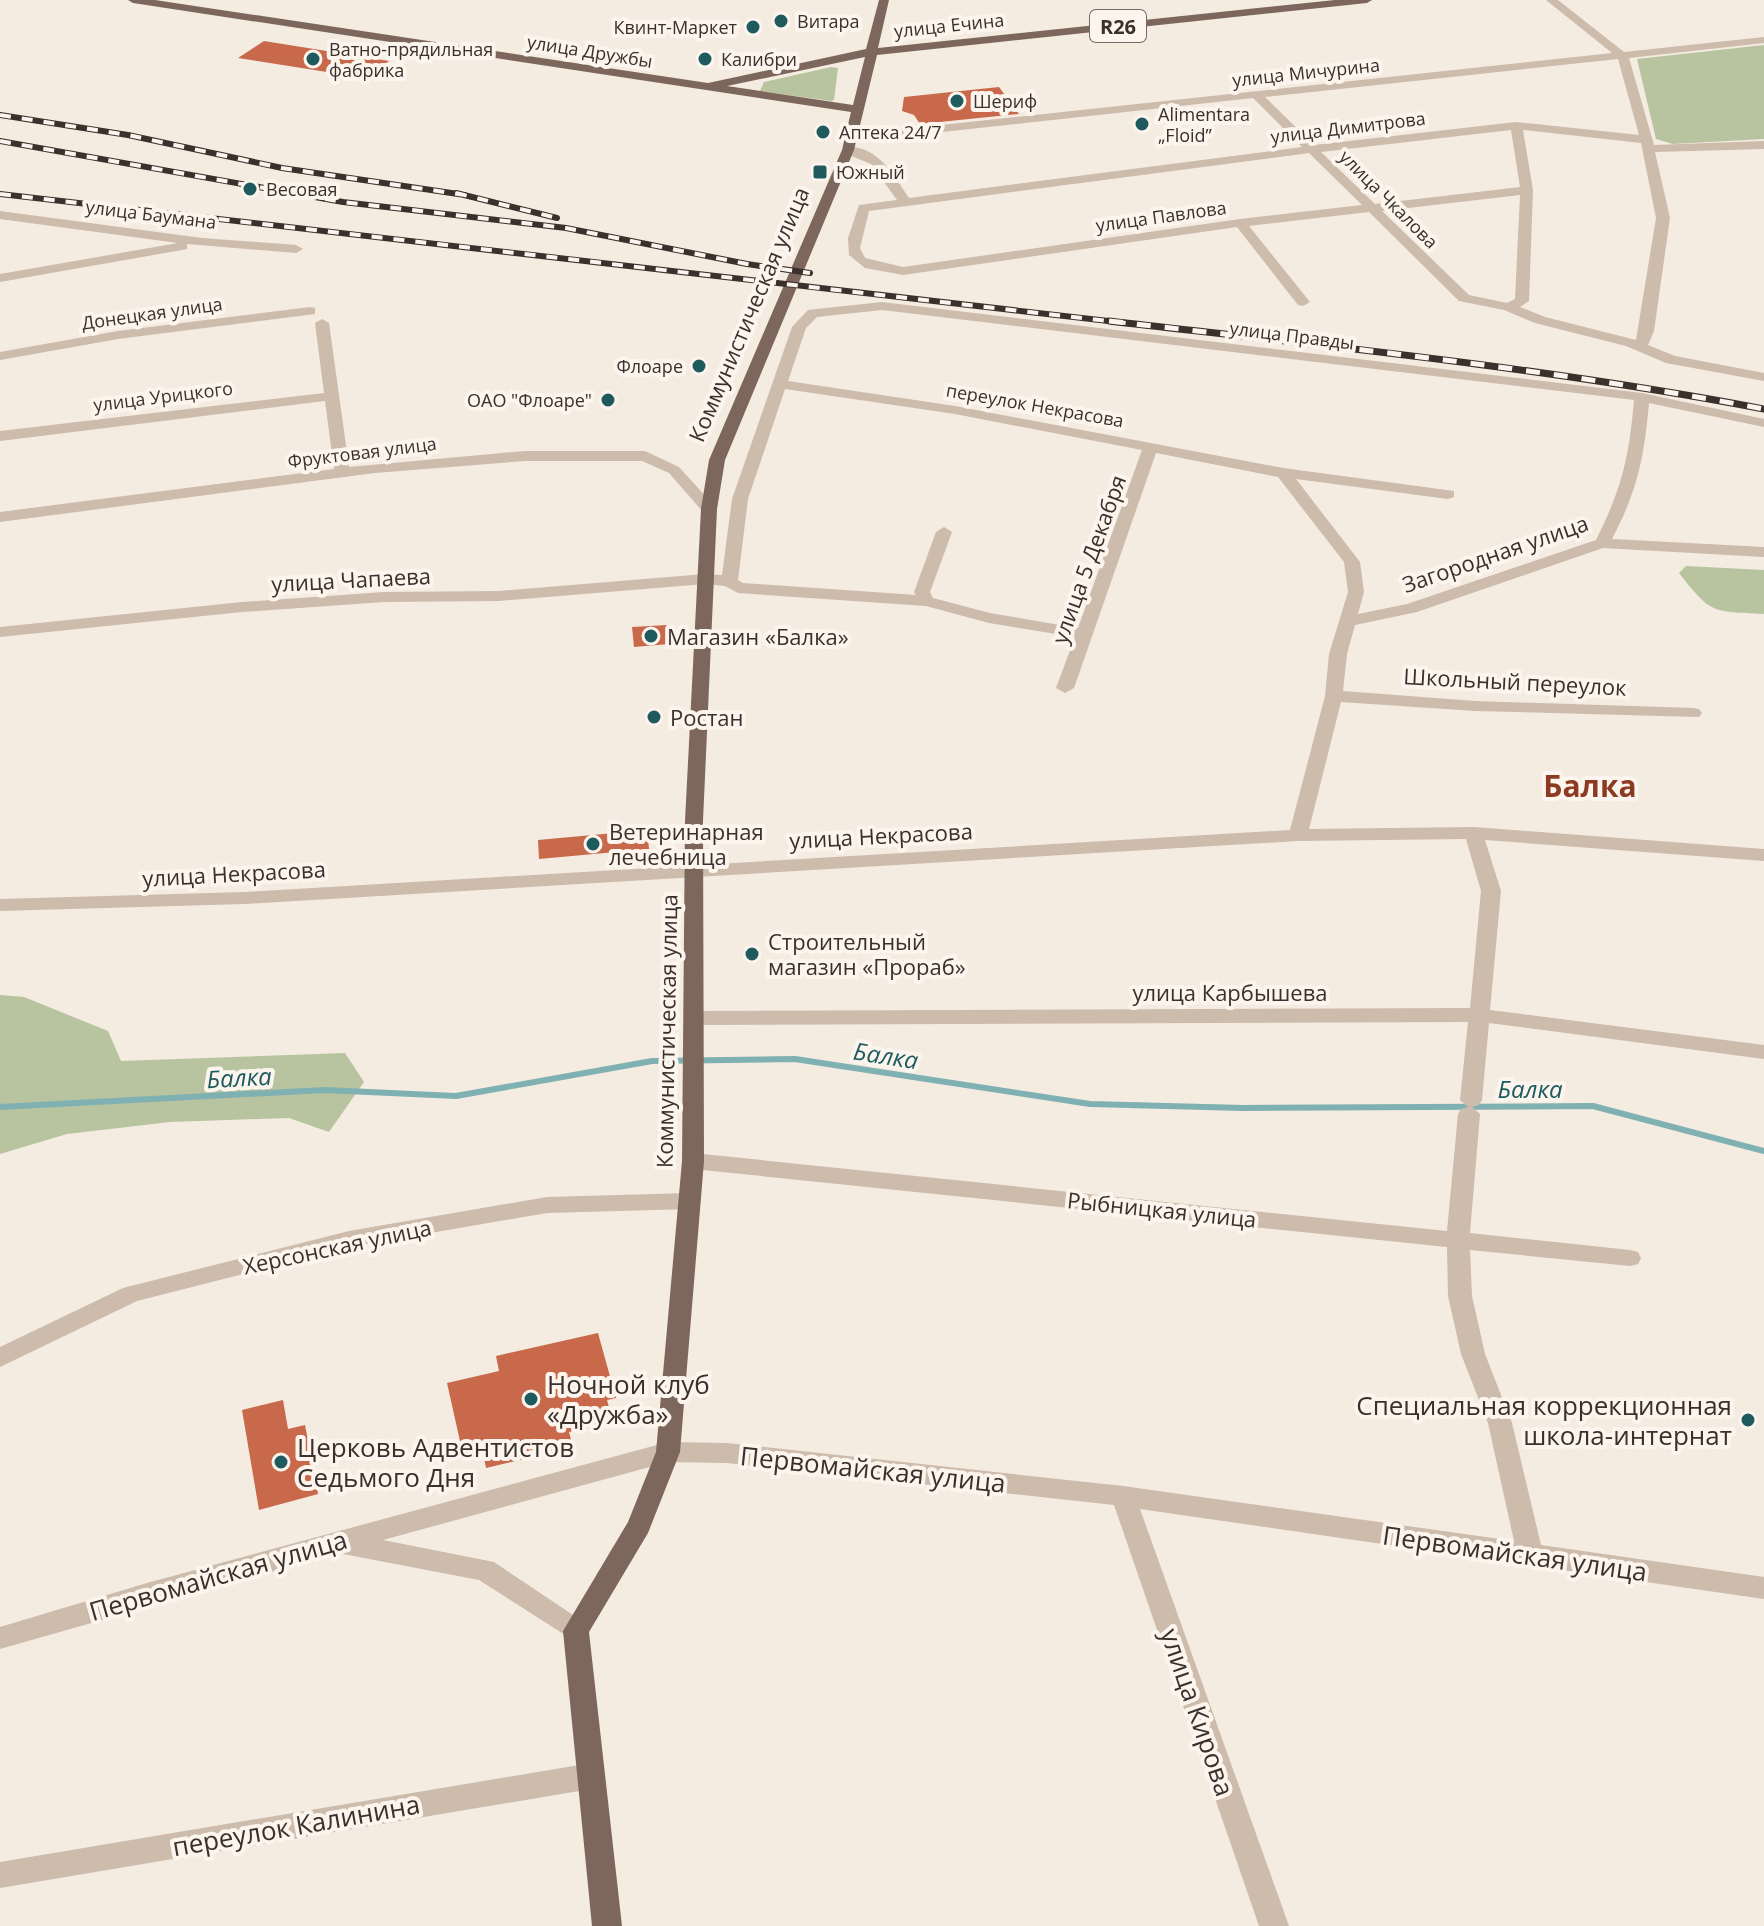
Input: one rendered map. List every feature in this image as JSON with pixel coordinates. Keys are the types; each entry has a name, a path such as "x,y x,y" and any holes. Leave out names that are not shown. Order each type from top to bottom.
{"main road":[{"name":"улица Дружбы","path":"133,0 857,109"},
{"name":"Коммунистическая улица","path":"576,1631 639,1526 668,1452 693,1161 694,821 709,509 717,460 850,144 884,0"},
{"name":"улица Ечина","path":"870,52 1367,0"},
{"name":"улица Дружбы","path":"708,87 870,52"},
{"path":"576,1631 607,1926"}],"street":[{"path":"1551,0 1623,56 1648,144 1663,218 1647,331 1640,348"},
{"name":"улица Мичурина","path":"850,144 1256,95 1764,40"},
{"name":"улица Чкалова","path":"1256,95 1464,298 1508,307 1540,320 1640,348 1671,360 1764,377"},
{"path":"1508,307 1522,301 1527,190 1516,126"},
{"name":"улица Димитрова","path":"864,208 1313,149 1516,126 1648,144 1764,145"},
{"path":"850,144 875,158 905,202"},
{"name":"улица Павлова","path":"864,208 851,245 853,253 870,264 903,271 1240,223 1527,190"},
{"name":"улица Баумана","path":"0,215 202,242 296,249"},
{"path":"1240,223 1303,302"},
{"path":"0,278 202,242"},
{"name":"улица Правды","path":"779,384 799,327 813,313 882,306 1642,397 1764,423"},
{"name":"Донецкая улица","path":"0,356 118,335 310,311"},
{"path":"322,323 342,474"},
{"path":"730,581 740,499 779,384"},
{"name":"переулок Некрасова","path":"779,384 955,410 1283,473 1448,494"},
{"name":"улица Урицкого","path":"0,436 332,396"},
{"name":"Загородная улица","path":"1349,621 1441,598 1602,543 1619,510 1636,460 1642,397"},
{"name":"улица 5 Декабря","path":"1065,688 1151,446"},
{"name":"Фруктовая улица","path":"0,517 375,468 525,456 645,456 674,470 709,509"},
{"path":"1283,473 1352,562 1356,592 1338,654 1334,696 1298,835"},
{"path":"927,601 922,592 944,532"},
{"path":"1602,543 1764,552"},
{"name":"улица Чапаева","path":"0,632 258,606 384,597 499,596 705,579 730,581 738,588 927,601 989,618 1085,634"},
{"name":"Школьный переулок","path":"1334,696 1475,706 1693,713"},
{"path":"1474,833 1491,891 1458,1239 1460,1296 1473,1354 1500,1423 1530,1555"},
{"name":"улица Некрасова","path":"0,905 245,898 1298,835 1474,833 1764,855"},
{"name":"улица Карбышева","path":"694,1018 1479,1015 1764,1052"},
{"name":"Рыбницкая улица","path":"693,1161 1630,1258"},
{"name":"Херсонская улица","path":"0,1358 131,1294 349,1239 547,1205 690,1201"},
{"name":"Первомайская улица","path":"0,1638 668,1452 727,1453 1123,1496 1530,1555 1761,1593"},
{"name":"улица Кирова","path":"1123,1496 1274,1926"},
{"path":"337,1542 485,1570 576,1631"},
{"name":"переулок Калинина","path":"0,1875 591,1776"}],"green space":[{"path":"1764,45 1764,139 1673,144 1656,139 1637,59"},
{"path":"838,68 834,100 760,91 764,82"},
{"path":"1686,566 1764,570 1764,614 1723,611 1707,604 1679,573"},
{"path":"0,995 24,997 108,1031 121,1061 345,1053 364,1082 329,1132 289,1118 170,1122 67,1134 0,1154"}],"building":[{"name":"Ватно-прядильная фабрика","path":"264,41 389,61 365,78 238,58"},
{"name":"Шериф","path":"999,87 1019,114 920,124 914,115 902,111 904,97"},
{"name":"Магазин «Балка»","path":"667,625 669,644 634,647 632,627"},
{"name":"Ветеринарная лечебница","path":"647,830 649,849 539,859 538,840"},
{"name":"Ночной клуб «Дружба»","path":"598,1333 616,1398 607,1400 613,1422 569,1432 573,1447 486,1468 484,1458 474,1461 471,1448 462,1450 447,1383 499,1371 496,1356"},
{"name":"Церковь Адвентистов Седьмого Дня","path":"283,1400 288,1429 305,1425 318,1494 259,1510 242,1410"}],"waterway":[{"name":"Балка","path":"0,1107 325,1090 456,1096 652,1061 795,1059 1090,1104 1243,1108 1593,1106 1764,1151"}],"railway":[{"path":"0,115 128,135 282,168 463,195"},
{"path":"0,141 343,202 566,228 747,264 810,273"},
{"path":"456,193 463,195"},
{"path":"0,194 1126,323"},
{"path":"463,195 557,218"},
{"path":"1109,321 1601,381 1764,409"}],"place":[{"name":"Витара","path":"781,21"},
{"name":"Квинт-Маркет","path":"753,27"},
{"name":"Ватно-прядильная фабрика","path":"313,59"},
{"name":"Калибри","path":"705,59"},
{"name":"Шериф","path":"957,101"},
{"name":"Alimentara „Floid”","path":"1142,124"},
{"name":"Аптека 24/7","path":"823,132"},
{"name":"Южный","path":"820,172"},
{"name":"Весовая","path":"250,189"},
{"name":"Флоаре","path":"699,366"},
{"name":"ОАО \"Флоаре\"","path":"608,400"},
{"name":"Магазин «Балка»","path":"651,636"},
{"name":"Ростан","path":"654,717"},
{"name":"Ветеринарная лечебница","path":"593,844"},
{"name":"Строительный магазин «Прораб»","path":"752,954"},
{"name":"Ночной клуб «Дружба»","path":"531,1399"},
{"name":"Специальная коррекционная школа-интернат","path":"1748,1420"},
{"name":"Церковь Адвентистов Седьмого Дня","path":"281,1462"}],"district":[{"name":"Балка","path":"1590,785"}]}
